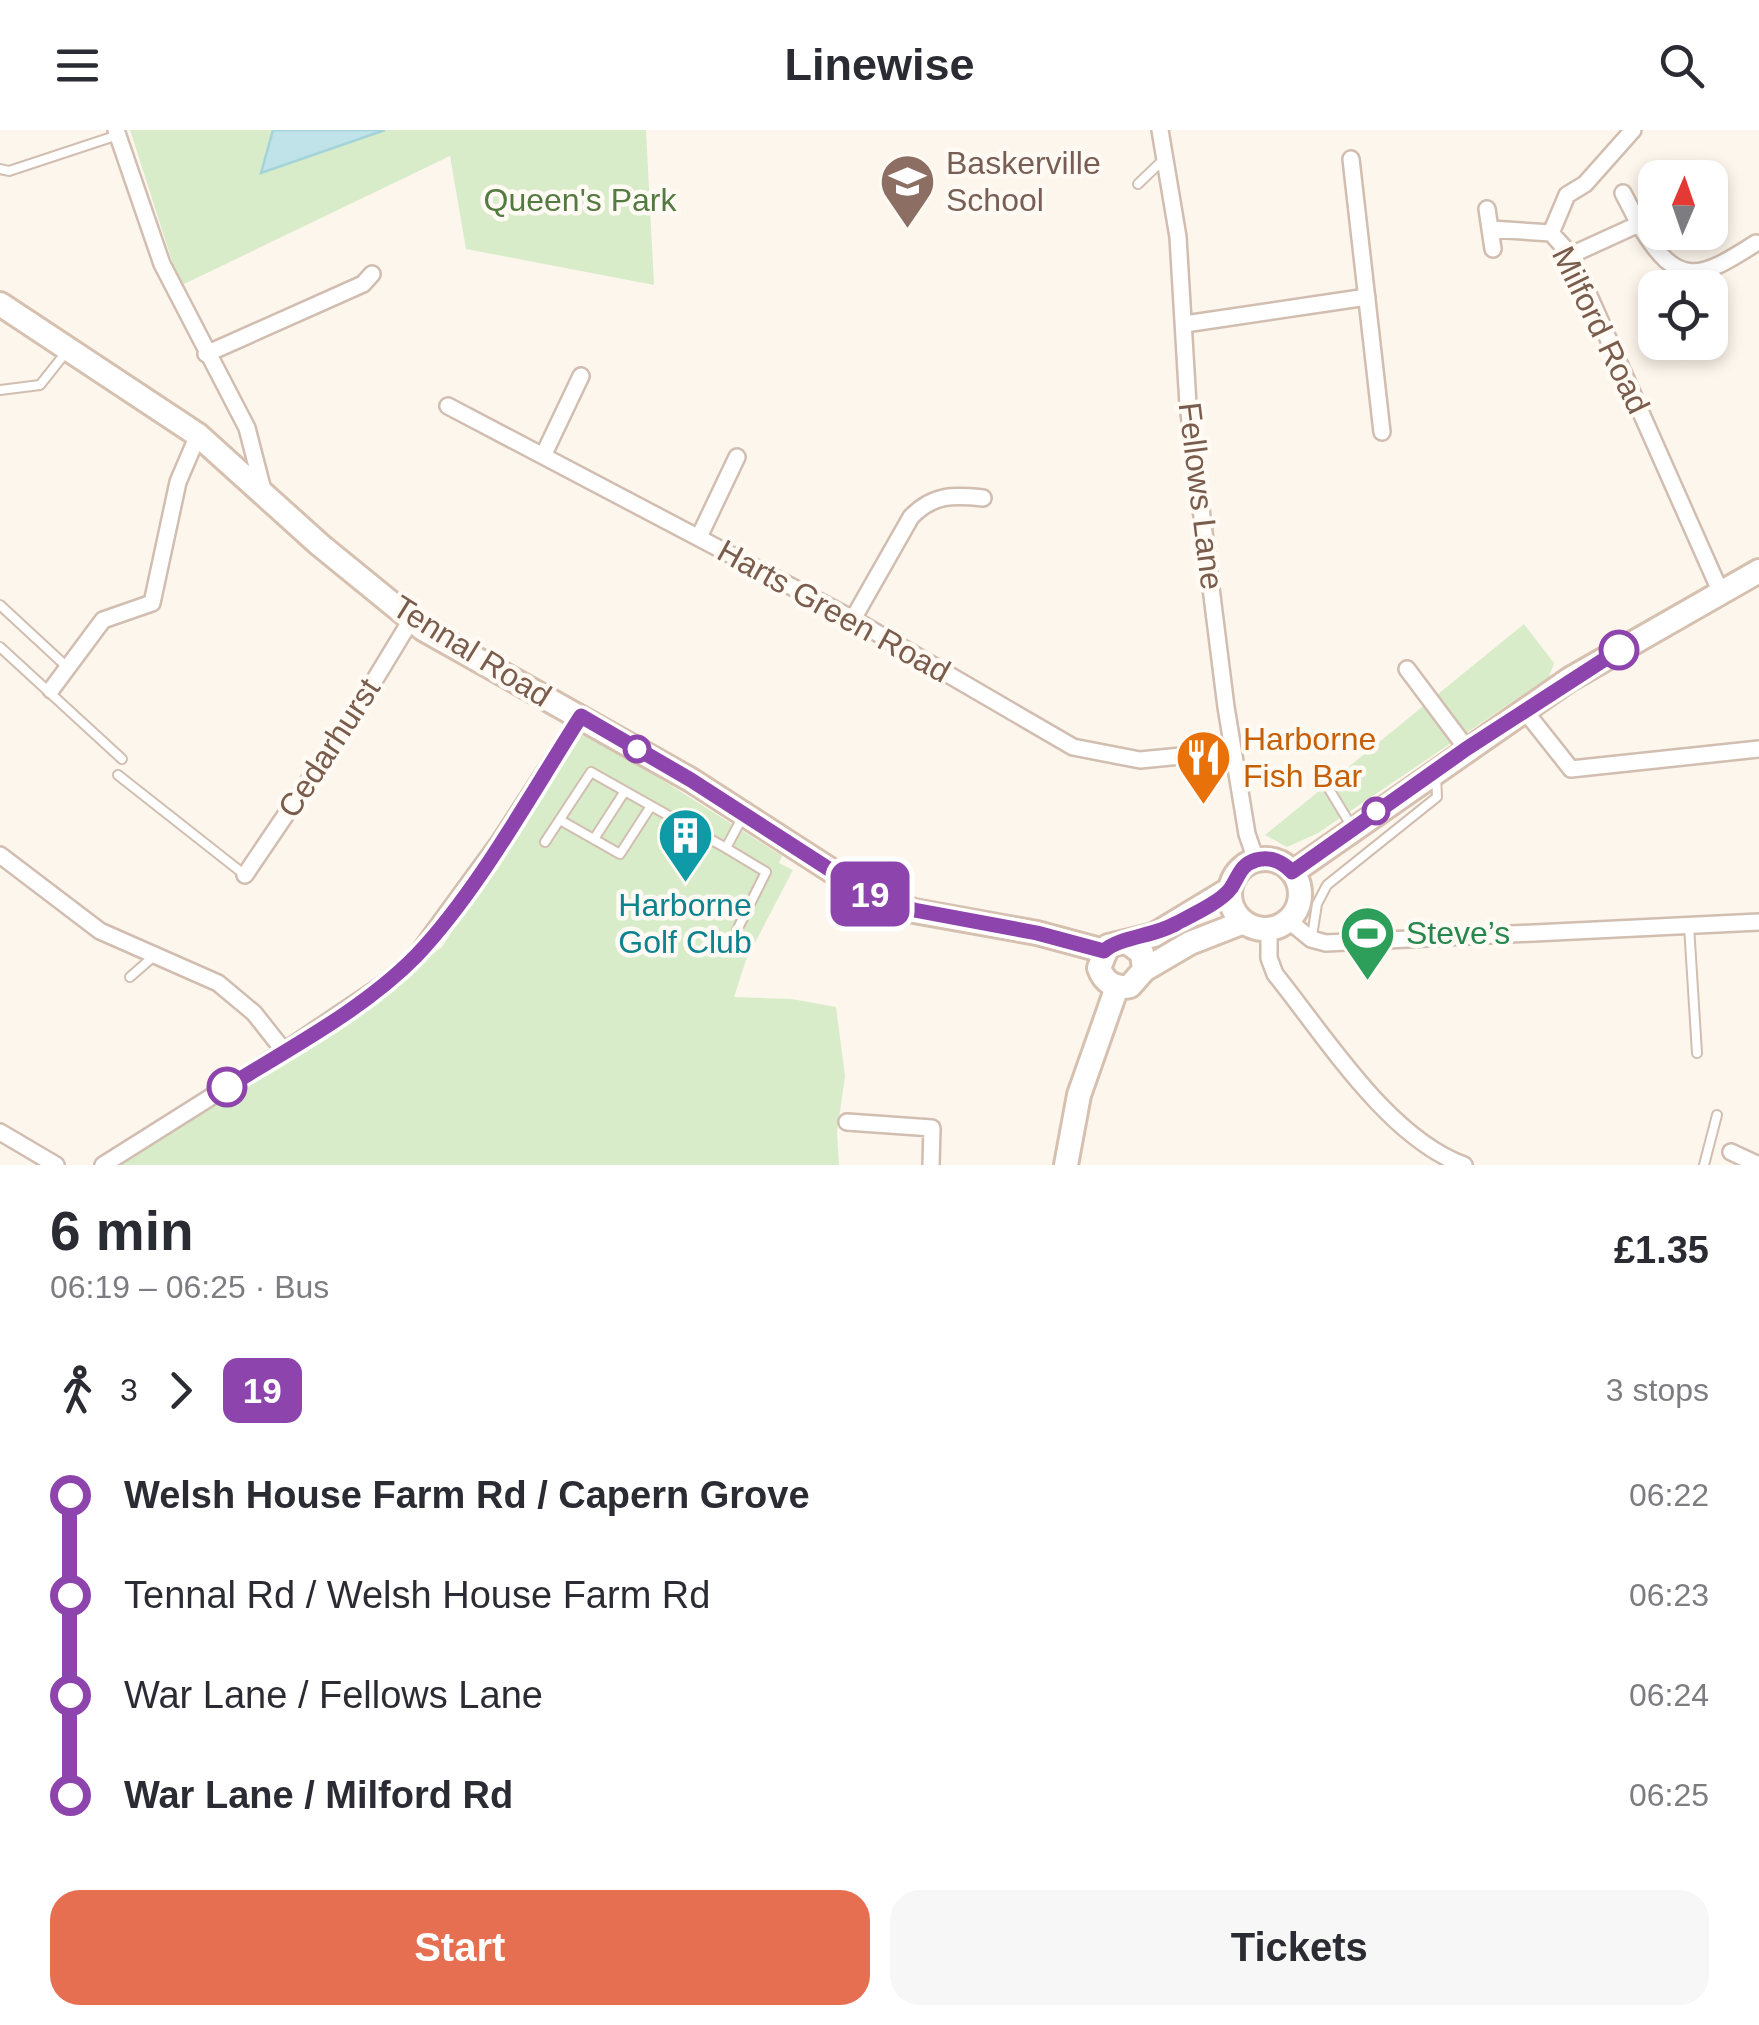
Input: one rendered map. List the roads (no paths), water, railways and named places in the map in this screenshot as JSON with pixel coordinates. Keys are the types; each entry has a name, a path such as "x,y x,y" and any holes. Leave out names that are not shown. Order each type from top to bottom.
{"street":[{"name":"Fellows Lane","path":"1160,130 1167,158 1185,324 1188,405 1234,751 1247,834 1256,860"},
{"path":"1551,234 1566,195 1585,184 1634,130"},
{"path":"117,132 162,264 247,428 263,490"},
{"path":"1350,159 1382,432"},
{"path":"1623,193 1638,222"},
{"path":"1487,209 1493,249"},
{"path":"1571,255 1638,224"},
{"name":"Milford Road","path":"1492,228 1551,234 1571,255 1721,593"},
{"path":"1728,243 1737,255"},
{"path":"1658,250 1668,264 1690,273 1714,270 1756,243"},
{"path":"206,354 369,285"},
{"path":"1185,324 1367,296"},
{"name":"Tennal Road","path":"0,304 198,434 320,545 411,620 497,673 581,716 863,891 914,910 1037,933 1104,951"},
{"path":"543,456 581,376"},
{"name":"Harts Green Road","path":"448,406 853,619 1073,747 1140,760 1234,751"},
{"path":"51,690 102,620 152,604 178,482 198,434"},
{"path":"699,536 737,457"},
{"path":"853,619 911,517 925,503 950,494 984,498"},
{"path":"1292,872 1570,679 1759,571"},
{"name":"Cedarhurst","path":"245,874 354,714 411,620"},
{"path":"1407,668 1466,749"},
{"path":"1526,711 1571,769 1759,749"},
{"path":"104,1165 284,1051 384,983 414,957 499,842 581,716"},
{"path":"0,855 100,931 218,984 254,1013 284,1051"},
{"path":"1464,1165 1438,1156 1407,1132 1275,974 1279,925 1301,892 1292,872 1276,860 1256,860 1239,871 1230,889 1174,925 1128,943 1114,943 1104,951 1099,968 1102,976 1117,987 1130,986 1144,970 1190,943 1244,922 1279,925 1311,939 1347,943 1759,922"},
{"path":"1230,889 1233,908 1244,922"},
{"path":"1128,943 1142,953 1144,970"},
{"path":"1066,1165 1079,1095 1117,987"},
{"path":"847,1122 932,1128 931,1165"},
{"path":"0,1132 56,1165"},
{"path":"1731,1152 1759,1165"}],"lane":[{"path":"0,169 9,171 117,132"},
{"path":"1138,184 1167,158"},
{"path":"0,390 40,385 70,347"},
{"path":"0,606 67,666"},
{"path":"0,647 122,759"},
{"path":"1311,939 1318,904 1328,886 1437,797 1436,771"},
{"path":"545,842 591,772 766,872 737,930"},
{"path":"118,775 245,874"},
{"path":"1329,790 1352,828"},
{"path":"594,839 625,791"},
{"path":"560,820 620,854 651,806"},
{"path":"726,848 744,814"},
{"path":"1689,926 1697,1052"},
{"path":"130,977 154,956"},
{"path":"1704,1165 1717,1114"}],"water":[{"path":"273,130 385,130 261,173"}],"place":[{"name":"Baskerville School","path":"907,230"},
{"name":"Harborne Fish Bar","path":"1204,806"},
{"name":"Harborne Golf Club","path":"685,885"},
{"name":"Steve’s","path":"1367,982"}],"park label":[{"name":"Queen's Park","path":"580,200"}]}
